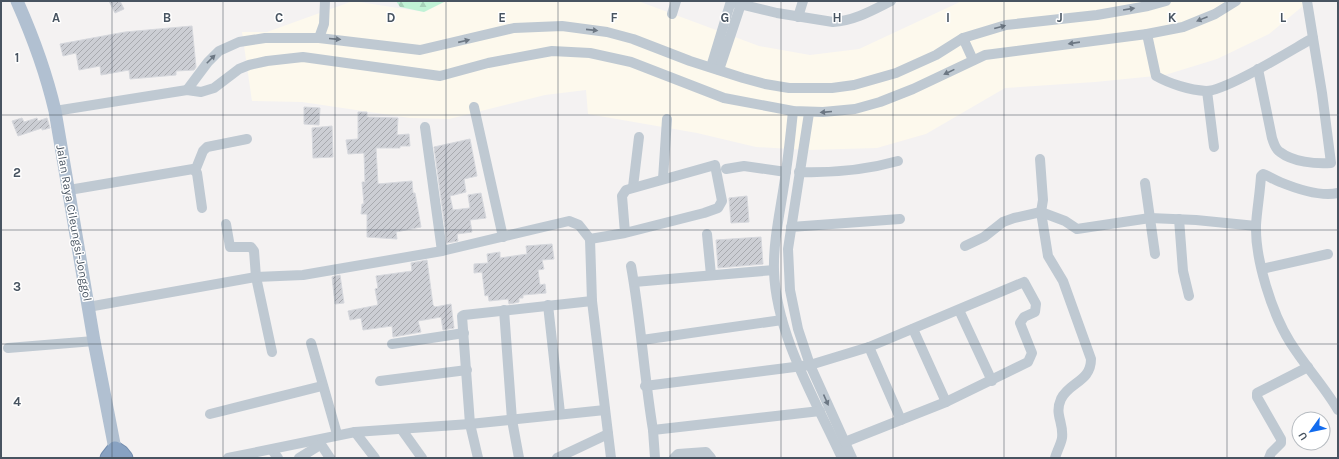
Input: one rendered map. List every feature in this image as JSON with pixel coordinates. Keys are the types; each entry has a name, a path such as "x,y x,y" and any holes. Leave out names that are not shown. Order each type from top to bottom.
{"main road":[{"name":"Jalan Raya Cileungsi-Jonggol","path":"18,1 47,76 55,111 94,341 116,455"}],"street":[{"path":"319,38 324,24 325,1"},
{"path":"672,14 676,1"},
{"path":"798,17 803,1"},
{"path":"715,69 736,2 798,17 841,22 862,15 891,1"},
{"path":"187,90 208,62 219,52 239,42 265,38 319,38 420,50 469,40 514,28 562,26 607,32 633,39 690,61 743,78 771,85 789,88 832,88 854,85 896,73 936,55 964,40 1006,25 1097,14 1148,6 1166,1"},
{"path":"55,111 187,90 201,92 214,88 239,69 267,61 303,57 440,76 488,63 552,51 590,53 631,62 724,98 809,113 855,109 880,102 913,89 972,57 1146,34 1183,27 1215,14 1236,1"},
{"path":"1258,69 1272,138 1276,148 1285,155 1308,162 1334,162 1307,1"},
{"path":"1146,34 1156,76 1166,82 1207,91 1222,86 1258,69 1313,38"},
{"path":"964,40 972,57"},
{"path":"1207,91 1214,147"},
{"path":"474,108 503,237"},
{"path":"793,111 774,270 782,320 852,458"},
{"path":"809,113 788,249 790,290 805,366 820,411 842,458"},
{"path":"662,179 667,119"},
{"path":"425,127 442,251"},
{"path":"633,187 639,137"},
{"path":"202,208 195,171 203,151 207,147 247,139"},
{"path":"1040,159 1043,200 1041,212 1048,256 1064,281 1091,359 1091,367 1088,374 1062,397 1057,409 1061,421 1062,438 1055,458"},
{"path":"799,172 822,172 852,169 877,166 898,161"},
{"path":"590,239 625,233 714,210 722,201 715,165 626,190 622,196 625,233"},
{"path":"726,169 744,166 786,172"},
{"path":"69,190 193,169 195,171"},
{"path":"1338,194 1320,194 1279,182 1262,174 1256,226 1262,269 1272,302 1284,331 1338,410"},
{"path":"1145,183 1155,254"},
{"path":"965,246 984,237 1003,222 1041,212 1064,221 1077,229 1150,218 1256,226"},
{"path":"1179,219 1183,271 1189,296"},
{"path":"791,227 900,220"},
{"path":"88,306 256,278 303,275 442,251 569,221 579,225 590,239 592,301 611,458"},
{"path":"226,224 230,247 249,247 252,249 256,278 272,352"},
{"path":"707,234 711,275"},
{"path":"1262,269 1328,254"},
{"path":"631,266 642,340 645,386 653,430 655,458"},
{"path":"634,282 774,270"},
{"path":"645,386 805,366 869,347 1024,282 1036,304 1035,312 1024,317 1020,323 1032,353 1030,358 1021,367 946,402 845,442"},
{"path":"478,458 470,424 468,370 461,319 463,315 592,301"},
{"path":"548,305 560,413"},
{"path":"504,310 512,420 519,458"},
{"path":"959,310 992,381"},
{"path":"642,340 782,320"},
{"path":"913,329 946,402"},
{"path":"392,344 464,333"},
{"path":"8,348 94,341"},
{"path":"311,343 322,386 337,434"},
{"path":"869,347 902,420"},
{"path":"1269,458 1269,455 1281,443 1281,438 1257,397 1257,393 1308,367"},
{"path":"380,381 468,370"},
{"path":"210,414 322,386"},
{"path":"228,458 275,454 319,442 337,434 470,424 560,413 605,410"},
{"path":"653,430 820,411"},
{"path":"402,430 422,458"},
{"path":"355,432 375,458"},
{"path":"557,458 608,434"},
{"path":"300,458 319,442"},
{"path":"319,442 330,458"},
{"path":"674,458 678,454 706,452 711,458"}],"shaded area":[{"path":"353,1 424,12 446,1 638,1 759,46 810,55 859,49 962,1 1309,1 1269,34 1217,59 1165,75 1095,82 1005,88 926,134 877,148 808,150 756,147 697,133 588,114 586,90 545,95 449,119 410,118 302,102 252,101 242,32 267,32"}],"green space":[{"path":"396,1 446,1 424,12 400,7"}],"building":[{"path":"109,1 120,1 124,9 115,13"},
{"path":"192,26 196,67 194,70 176,71 176,75 130,79 129,70 101,75 100,66 79,70 76,53 63,56 60,44 125,32"},
{"path":"304,107 320,108 319,125 304,124"},
{"path":"358,112 367,112 367,117 398,118 397,135 409,134 410,146 400,146 400,148 376,148 378,184 412,181 413,193 415,193 421,227 396,232 397,239 367,237 367,214 361,214 362,204 364,204 362,182 365,182 364,153 348,154 346,140 358,139"},
{"path":"22,118 24,122 37,118 38,121 47,118 50,128 42,130 42,128 18,136 12,121"},
{"path":"332,126 333,157 313,158 312,128"},
{"path":"470,139 477,176 464,179 466,192 450,196 453,210 470,208 468,195 481,193 486,218 470,220 472,232 457,234 458,241 447,243 434,147"},
{"path":"747,196 749,222 731,223 729,198"},
{"path":"761,237 763,264 718,268 716,240"},
{"path":"552,244 554,259 542,260 544,269 538,270 540,285 545,284 546,293 523,295 523,298 519,298 519,302 509,304 508,299 489,301 488,295 485,296 482,272 474,273 474,264 488,263 487,254 500,252 500,258 527,254 526,246"},
{"path":"427,260 433,305 435,307 451,304 454,328 443,330 441,317 418,321 421,332 393,337 392,326 363,330 361,318 350,320 348,311 378,305 375,289 378,288 376,276 412,271 411,263"},
{"path":"340,275 344,303 335,304 332,277"}]}
